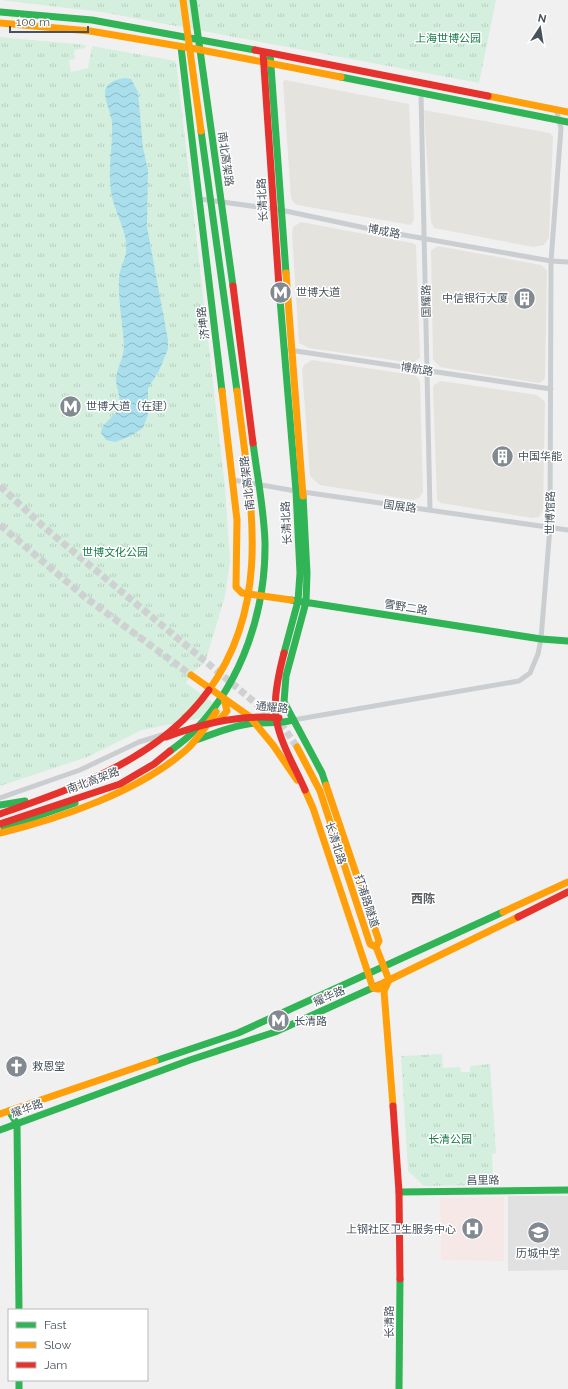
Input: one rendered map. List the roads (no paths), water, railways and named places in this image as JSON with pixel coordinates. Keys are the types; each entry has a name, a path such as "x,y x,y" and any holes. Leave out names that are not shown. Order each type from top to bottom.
{"main road":[{"name":"南北高架路","path":"0,814 48,798 118,768 145,751 191,712 205,696 228,657 242,624 251,585 253,544 239,406 183,0"},
{"name":"南北高架路","path":"0,824 120,784 154,764 195,731 216,705 242,660 250,639 262,593 265,562 265,540 247,389 193,0"},
{"path":"0,12 92,20 568,112"},
{"path":"0,23 90,31 181,47 568,122"},
{"name":"济坤路","path":"181,47 233,480 238,538 236,587 242,593"},
{"name":"长清北路","path":"267,53 287,350 307,573 306,602 286,676 284,702 322,773 379,941 376,947 384,968"},
{"name":"长清北路","path":"300,492 300,573 298,601 278,677 277,721 304,790 316,815 369,975"},
{"name":"雪野二路","path":"242,593 541,640 568,641"},
{"path":"191,675 249,716 273,745 304,790"},
{"path":"0,833 29,825 124,791 162,770 192,744 205,730 227,688"},
{"path":"217,722 225,716 228,710 224,699"},
{"name":"通耀路","path":"0,809 75,784 181,731 249,716 277,721"},
{"name":"通耀路","path":"0,829 79,802 159,757 186,744 213,734 256,724 293,720"},
{"name":"打浦路隧道","path":"297,747 320,791 370,944 376,947"},
{"path":"0,805 48,798"},
{"name":"耀华路","path":"0,1114 238,1032 369,975 568,882"},
{"name":"耀华路","path":"0,1130 190,1060 275,1032 373,988 568,892"},
{"path":"384,968 389,980"},
{"path":"369,975 373,988 384,991"},
{"name":"长清路","path":"389,980 384,991 399,1192 399,1389"},
{"path":"9,1111 17,1124 19,1309"},
{"name":"昌里路","path":"399,1192 568,1190"}],"street":[{"name":"国耀路","path":"420,93 430,510"},
{"name":"世博馆路","path":"293,720 519,681 530,673 538,654 541,640 550,527 551,261 561,128 556,109"},
{"name":"博成路","path":"200,199 277,210 424,239 551,261 568,262"},
{"name":"博航路","path":"287,350 551,390"},
{"name":"国展路","path":"233,480 300,492 568,530"},
{"path":"0,798 80,770 139,742 181,731"}],"water":[{"path":"124,78 131,79 138,92 143,148 148,170 147,227 168,340 168,349 159,371 148,388 148,415 143,428 131,436 115,442 106,440 101,433 104,425 118,410 119,406 116,379 124,346 119,296 119,275 125,258 126,242 111,192 110,172 112,123 105,96 105,90 108,85 114,81"}],"tunnel":[{"path":"0,486 45,528 282,725 297,747"},
{"path":"0,525 86,598 191,675"}],"place":[{"name":"世博大道","path":"281,292"},
{"name":"中信银行大厦","path":"524,298"},
{"name":"世博大道（在建）","path":"71,406"},
{"name":"中国华能","path":"503,456"},
{"name":"长清路","path":"278,1021"},
{"name":"救恩堂","path":"17,1066"},
{"name":"上钢社区卫生服务中心","path":"472,1229"},
{"name":"历城中学","path":"538,1233"}],"district":[{"name":"西陈","path":"423,899"}],"park label":[{"name":"上海世博公园","path":"448,38"},
{"name":"世博文化公园","path":"115,552"},
{"name":"长清公园","path":"450,1139"}]}
